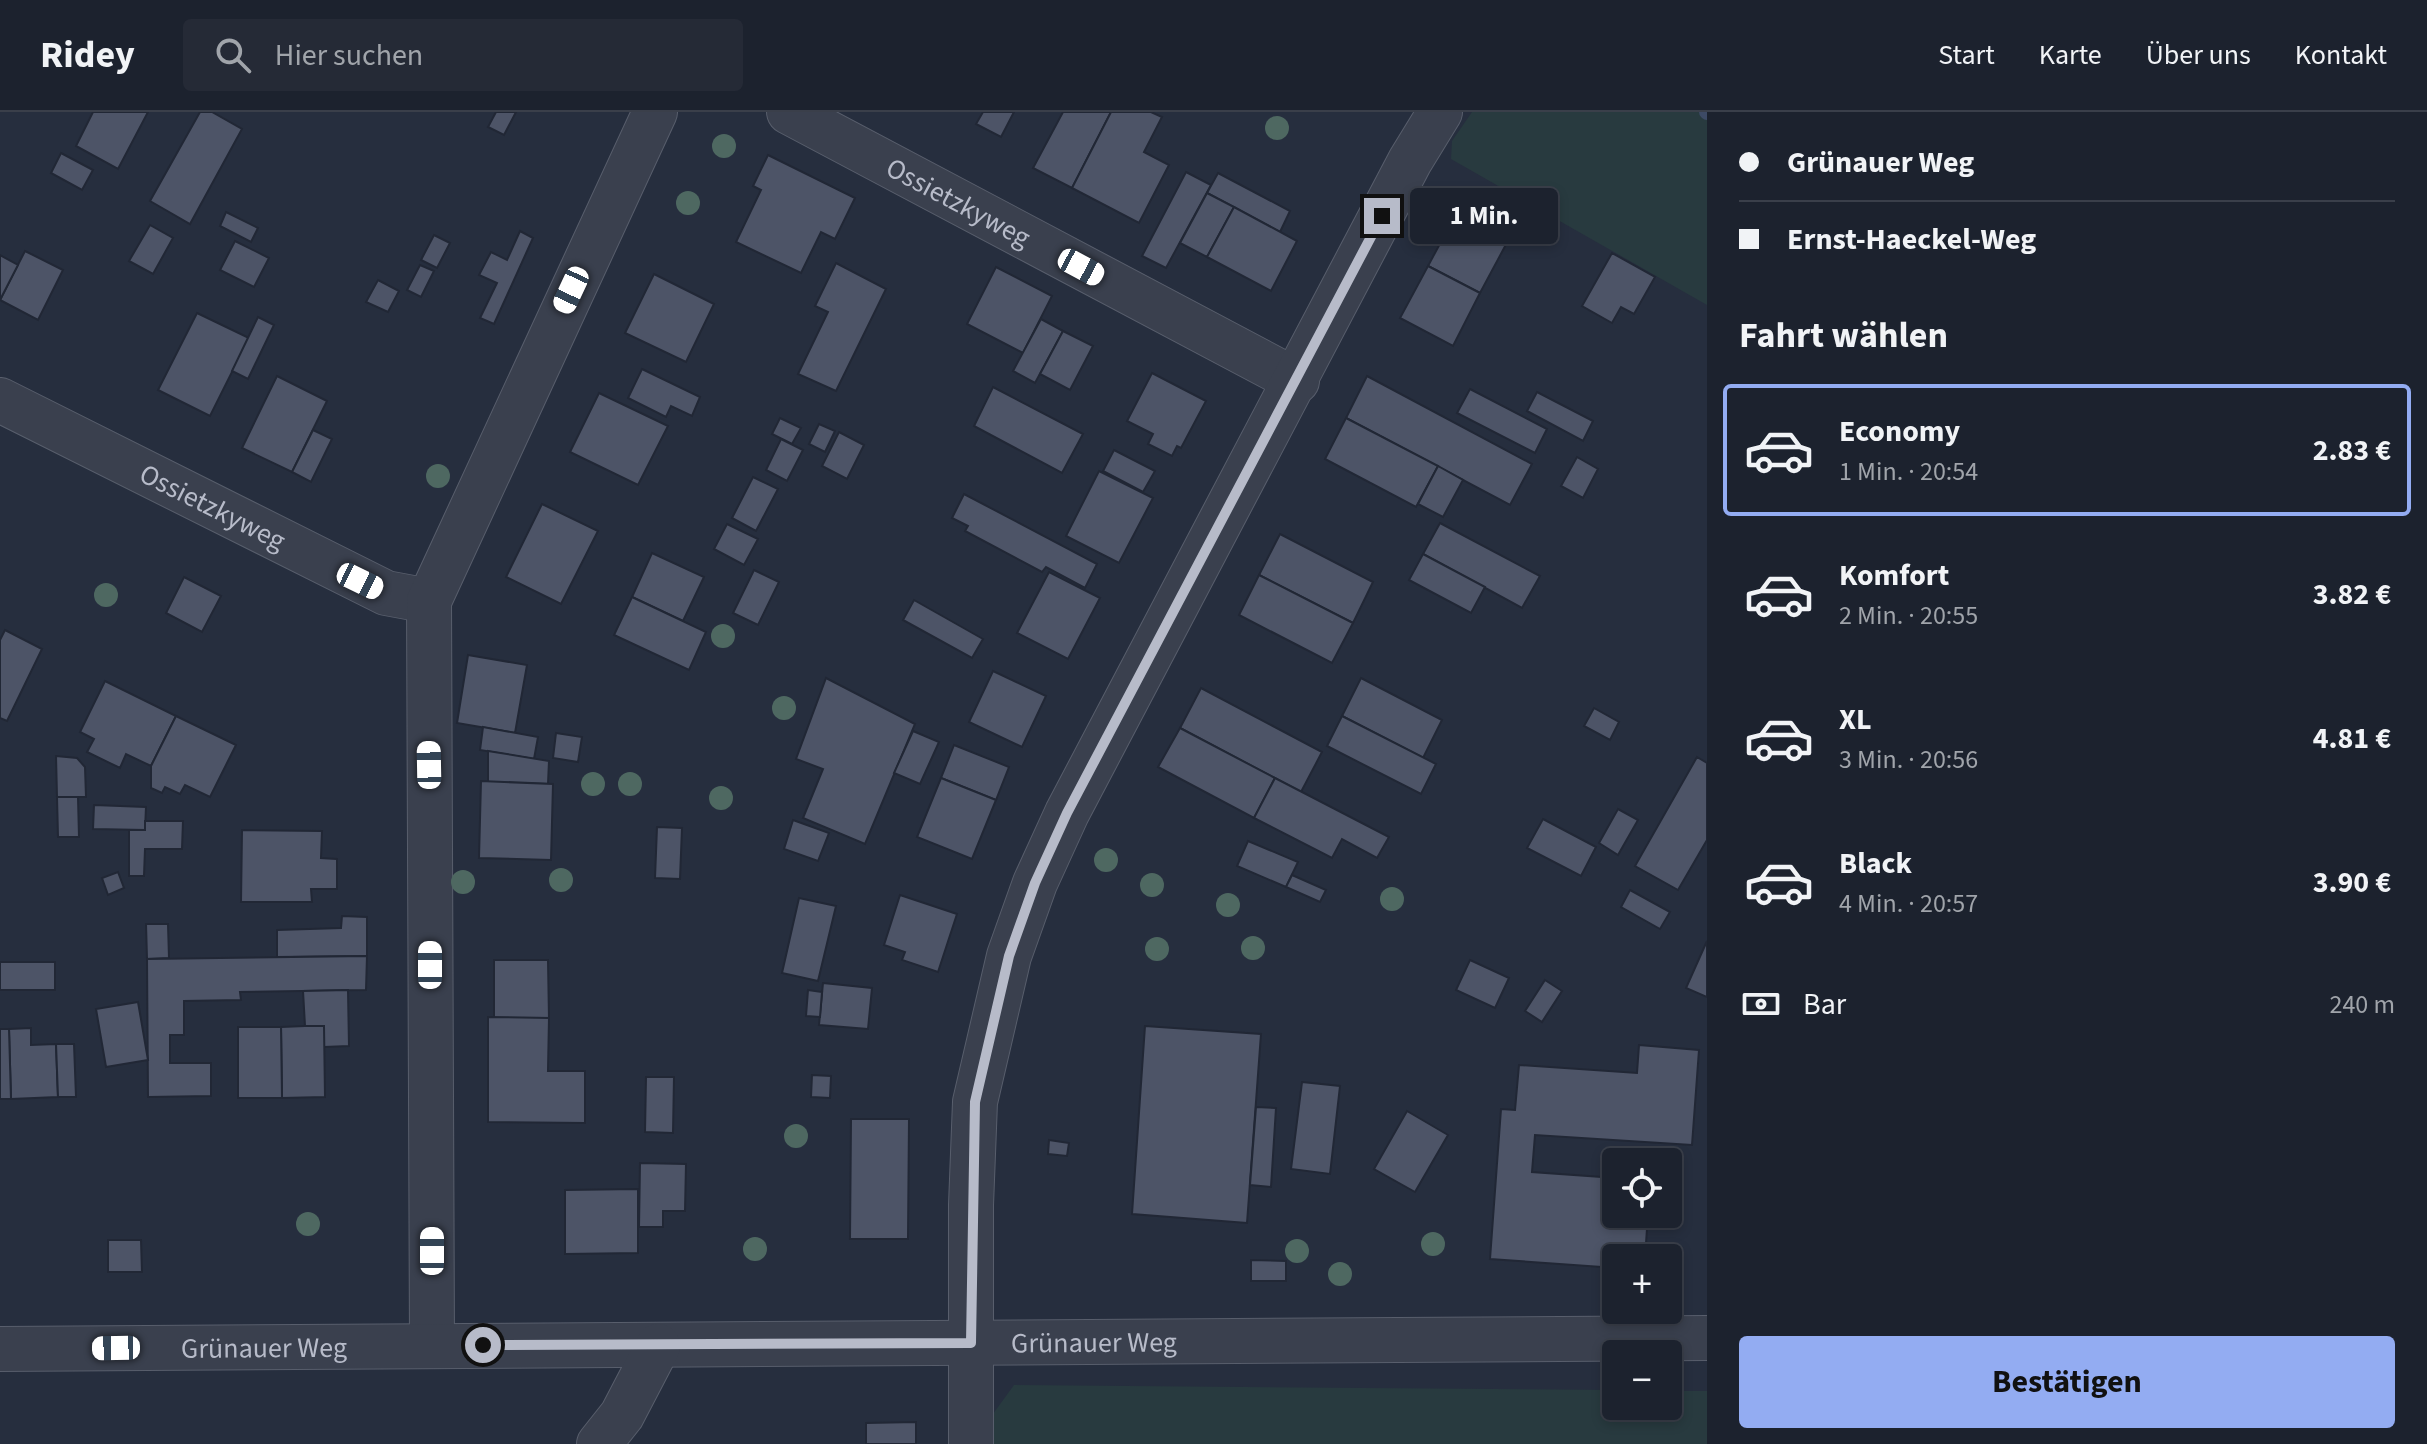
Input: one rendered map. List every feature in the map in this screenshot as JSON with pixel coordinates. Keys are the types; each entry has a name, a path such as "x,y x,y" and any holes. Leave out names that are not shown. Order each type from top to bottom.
{"street":[{"path":"432,1344 429,601 655,112"},
{"name":"Ossietzkyweg","path":"789,112 1297,381"},
{"path":"971,1444 975,1102 1009,956 1035,883 1067,813 1297,381 1410,161 1440,112"},
{"name":"Ossietzkyweg","path":"0,400 386,593 429,601"},
{"name":"Grünauer Weg","path":"0,1349 1707,1338"},
{"path":"599,1444 622,1415 658,1346"}],"shaded area":[{"path":"1472,112 1707,112 1707,305 1451,159 1452,141"},
{"path":"1014,1385 1602,1390 1602,1420 1682,1420 1682,1391 1707,1391 1707,1444 991,1444 990,1418"}],"building":[{"path":"93,112 148,112 118,169 76,146"},
{"path":"200,112 212,112 242,129 190,224 150,201"},
{"path":"496,112 516,112 504,135 488,127"},
{"path":"983,112 1014,112 1001,137 976,124"},
{"path":"1063,112 1111,112 1072,188 1033,168"},
{"path":"1111,112 1151,112 1162,117 1144,152 1169,165 1139,223 1072,188"},
{"path":"61,153 93,170 82,190 51,173"},
{"path":"768,155 855,198 835,239 821,232 801,273 736,242 761,190 753,186"},
{"path":"1186,172 1211,185 1166,268 1142,256"},
{"path":"1218,173 1290,211 1280,232 1207,193"},
{"path":"1207,193 1234,207 1207,257 1180,243"},
{"path":"1234,207 1297,241 1271,291 1207,257"},
{"path":"1458,210 1510,237 1480,293 1428,266"},
{"path":"226,212 258,228 251,242 220,226"},
{"path":"150,225 173,238 153,274 129,261"},
{"path":"520,231 533,238 494,324 480,318 497,283 479,275 491,252 507,260"},
{"path":"434,235 450,243 437,268 421,260"},
{"path":"235,241 269,258 254,287 220,270"},
{"path":"25,251 63,270 38,320 0,300"},
{"path":"1612,253 1655,277 1634,314 1621,307 1612,323 1582,306"},
{"path":"0,255 18,265 0,300"},
{"path":"836,263 886,289 836,391 798,374 828,312 815,306"},
{"path":"420,265 434,271 421,297 407,290"},
{"path":"1428,266 1480,293 1453,346 1400,318"},
{"path":"996,267 1052,296 1023,353 967,324"},
{"path":"654,274 714,304 686,362 625,333"},
{"path":"378,280 399,291 388,312 366,302"},
{"path":"197,313 249,338 210,416 158,390"},
{"path":"258,317 274,325 248,379 232,371"},
{"path":"1041,319 1063,331 1035,383 1013,371"},
{"path":"1063,331 1093,346 1070,390 1040,374"},
{"path":"642,369 700,397 692,416 671,406 666,417 628,398"},
{"path":"1152,373 1206,401 1181,448 1177,446 1172,456 1148,444 1153,434 1127,421"},
{"path":"277,376 327,401 292,472 242,448"},
{"path":"1367,376 1532,464 1510,505 1346,418"},
{"path":"993,387 1083,434 1062,473 974,426"},
{"path":"1470,389 1547,429 1535,453 1457,413"},
{"path":"1537,392 1593,421 1583,441 1527,411"},
{"path":"599,393 668,426 638,485 570,452"},
{"path":"780,418 801,428 792,444 772,434"},
{"path":"1346,418 1438,466 1416,507 1325,459"},
{"path":"819,424 835,431 825,452 809,444"},
{"path":"313,430 332,439 311,482 292,472"},
{"path":"839,432 864,445 847,479 822,466"},
{"path":"781,439 803,450 787,481 766,470"},
{"path":"1114,450 1155,471 1143,492 1103,471"},
{"path":"1577,457 1598,469 1583,498 1561,486"},
{"path":"1438,466 1463,480 1443,517 1418,504"},
{"path":"1099,471 1153,498 1119,563 1066,536"},
{"path":"753,477 778,489 756,531 732,518"},
{"path":"964,494 1097,564 1085,588 1046,567 1042,572 965,531 968,526 952,518"},
{"path":"542,504 598,531 561,604 506,577"},
{"path":"1440,523 1540,576 1522,608 1423,554"},
{"path":"727,524 758,539 744,565 714,549"},
{"path":"1280,534 1373,582 1353,623 1259,575"},
{"path":"652,553 704,577 683,621 632,597"},
{"path":"1423,554 1485,587 1471,613 1409,580"},
{"path":"754,570 779,582 758,625 733,613"},
{"path":"1049,572 1100,598 1068,659 1017,633"},
{"path":"1259,575 1353,623 1332,663 1239,615"},
{"path":"184,577 221,596 202,632 166,613"},
{"path":"632,597 706,632 689,670 614,635"},
{"path":"914,600 983,639 972,658 903,620"},
{"path":"5,630 42,649 7,721 0,718 0,640"},
{"path":"468,655 527,665 515,733 457,723"},
{"path":"993,671 1046,696 1022,747 969,722"},
{"path":"826,678 915,724 865,844 803,818 823,769 796,759"},
{"path":"1361,678 1442,720 1423,758 1342,716"},
{"path":"105,681 176,716 151,766 126,754 120,768 87,752 94,739 80,732"},
{"path":"1201,688 1322,752 1301,792 1180,728"},
{"path":"1594,708 1619,722 1610,740 1584,726"},
{"path":"176,716 236,745 210,797 185,785 180,794 165,787 162,793 151,788 151,766"},
{"path":"1342,716 1436,764 1421,794 1327,746"},
{"path":"483,727 538,737 534,759 480,750"},
{"path":"1180,728 1275,778 1254,818 1158,767"},
{"path":"913,731 939,742 920,784 894,773"},
{"path":"556,733 582,737 578,762 553,758"},
{"path":"954,745 1009,767 996,800 941,778"},
{"path":"488,751 549,761 548,784 488,782"},
{"path":"56,756 77,758 85,767 86,797 57,797"},
{"path":"1697,757 1707,763 1707,840 1678,890 1635,866"},
{"path":"941,778 996,800 972,859 917,837"},
{"path":"1275,778 1389,837 1377,858 1342,839 1332,858 1254,818"},
{"path":"481,781 553,784 551,860 479,858"},
{"path":"57,797 78,797 79,837 58,837"},
{"path":"94,805 146,807 145,830 93,829"},
{"path":"1618,809 1638,820 1618,855 1599,843"},
{"path":"1543,819 1596,847 1581,876 1527,848"},
{"path":"793,820 829,833 818,861 784,849"},
{"path":"145,821 183,821 182,849 145,849 144,876 129,876 129,830 145,830"},
{"path":"657,827 682,828 680,879 655,878"},
{"path":"242,830 322,831 321,858 337,859 337,889 311,889 312,902 241,902"},
{"path":"1248,841 1298,862 1286,887 1237,866"},
{"path":"118,872 124,888 108,895 102,878"},
{"path":"1292,875 1326,890 1320,902 1286,887"},
{"path":"1630,890 1670,912 1660,929 1621,907"},
{"path":"900,895 957,914 938,972 902,960 905,952 884,945"},
{"path":"799,898 836,906 818,981 782,973"},
{"path":"342,916 367,917 367,956 277,957 277,930 341,928"},
{"path":"146,924 168,924 169,958 147,959"},
{"path":"1707,941 1707,997 1686,988"},
{"path":"367,956 366,990 240,992 241,1000 184,1001 184,1035 170,1035 170,1063 211,1063 211,1096 148,1097 147,959"},
{"path":"494,960 548,960 549,1018 494,1018"},
{"path":"1470,960 1509,978 1495,1008 1456,990"},
{"path":"0,962 55,962 55,990 0,990"},
{"path":"1545,980 1562,991 1542,1022 1525,1011"},
{"path":"823,983 872,988 868,1029 819,1025"},
{"path":"348,990 349,1046 324,1047 324,1026 305,1026 303,991"},
{"path":"808,990 822,992 820,1017 806,1016"},
{"path":"138,1002 148,1060 106,1067 96,1009"},
{"path":"488,1017 549,1018 548,1071 585,1071 585,1123 488,1122"},
{"path":"324,1026 325,1097 282,1098 281,1027"},
{"path":"1145,1026 1261,1034 1247,1223 1132,1214"},
{"path":"238,1027 281,1027 282,1098 238,1098"},
{"path":"31,1028 31,1045 56,1044 58,1097 11,1099 9,1029"},
{"path":"0,1029 9,1029 11,1099 0,1099"},
{"path":"56,1044 74,1044 76,1097 58,1097"},
{"path":"1639,1045 1699,1050 1692,1145 1535,1135 1532,1172 1602,1177 1602,1228 1647,1228 1646,1244 1602,1244 1602,1267 1490,1259 1501,1109 1515,1110 1519,1065 1637,1073"},
{"path":"812,1075 831,1076 830,1098 811,1097"},
{"path":"646,1077 674,1077 673,1133 645,1132"},
{"path":"1302,1082 1340,1086 1330,1174 1291,1169"},
{"path":"1256,1107 1276,1108 1271,1187 1250,1185"},
{"path":"1407,1111 1448,1135 1415,1192 1374,1169"},
{"path":"851,1119 909,1119 908,1239 850,1239"},
{"path":"1049,1140 1069,1143 1067,1156 1048,1154"},
{"path":"640,1163 686,1164 685,1211 663,1211 663,1227 639,1227"},
{"path":"638,1189 638,1253 565,1254 565,1190"},
{"path":"108,1240 141,1240 142,1272 108,1272"},
{"path":"1251,1260 1286,1261 1286,1281 1251,1281"},
{"path":"916,1422 916,1444 866,1444 866,1423"}],"route":[{"path":"483,1345 971,1343 975,1102 1009,956 1035,883 1067,813 1382,216"}]}
